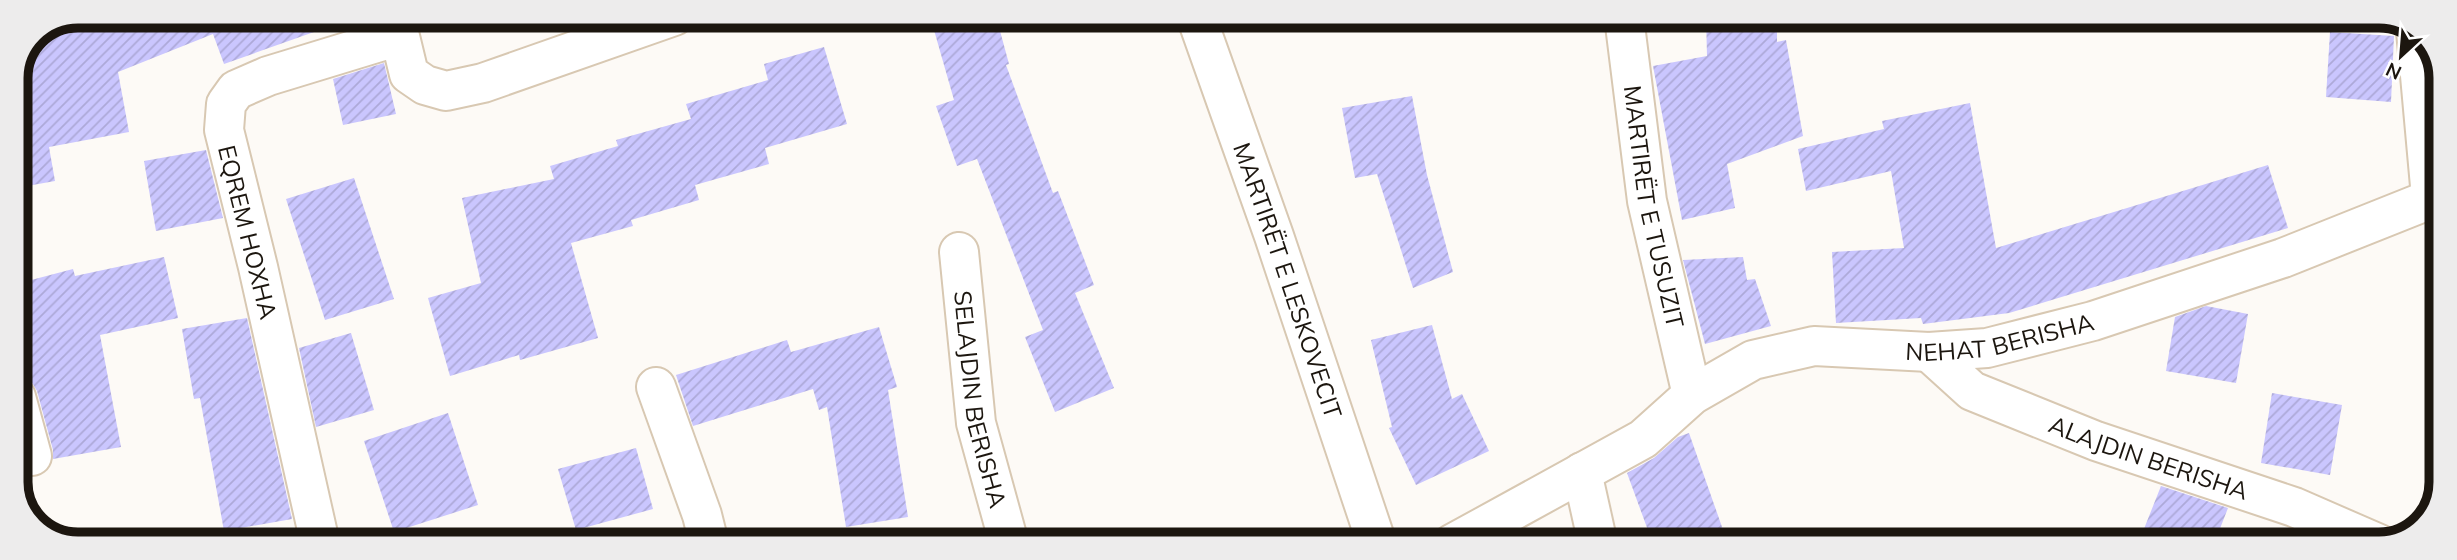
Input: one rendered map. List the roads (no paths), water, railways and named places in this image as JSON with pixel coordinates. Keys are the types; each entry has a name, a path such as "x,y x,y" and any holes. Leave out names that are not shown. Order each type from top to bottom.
{"street":[{"name":"EQREM HOXHA","path":"318,532 224,130 226,104 236,90 392,28"},
{"name":"EQREM HOXHA","path":"398,28 409,74 425,85 446,91 482,83 640,28"},
{"name":"MARTIRËT E LESKOVECIT","path":"1200,28 1274,236 1373,532"},
{"name":"MARTIRËT E TUSUZIT","path":"1625,28 1647,201 1692,395"},
{"name":"NEHAT BERISHA","path":"2418,48 2429,138"},
{"name":"NEHAT BERISHA","path":"1582,472 1643,439 1692,395 1753,360 1814,346 1929,352 1987,348 2093,321 2283,258 2429,199"},
{"name":"SELAJDIN BERISHA","path":"960,252 976,423 1006,532"},
{"name":"ALAJDIN BERISHA","path":"1929,352 1972,391 2096,441 2294,507 2351,532"},
{"path":"656,387 706,532"},
{"path":"28,441 32,456"},
{"path":"1474,532 1582,472 1595,532"}]}
